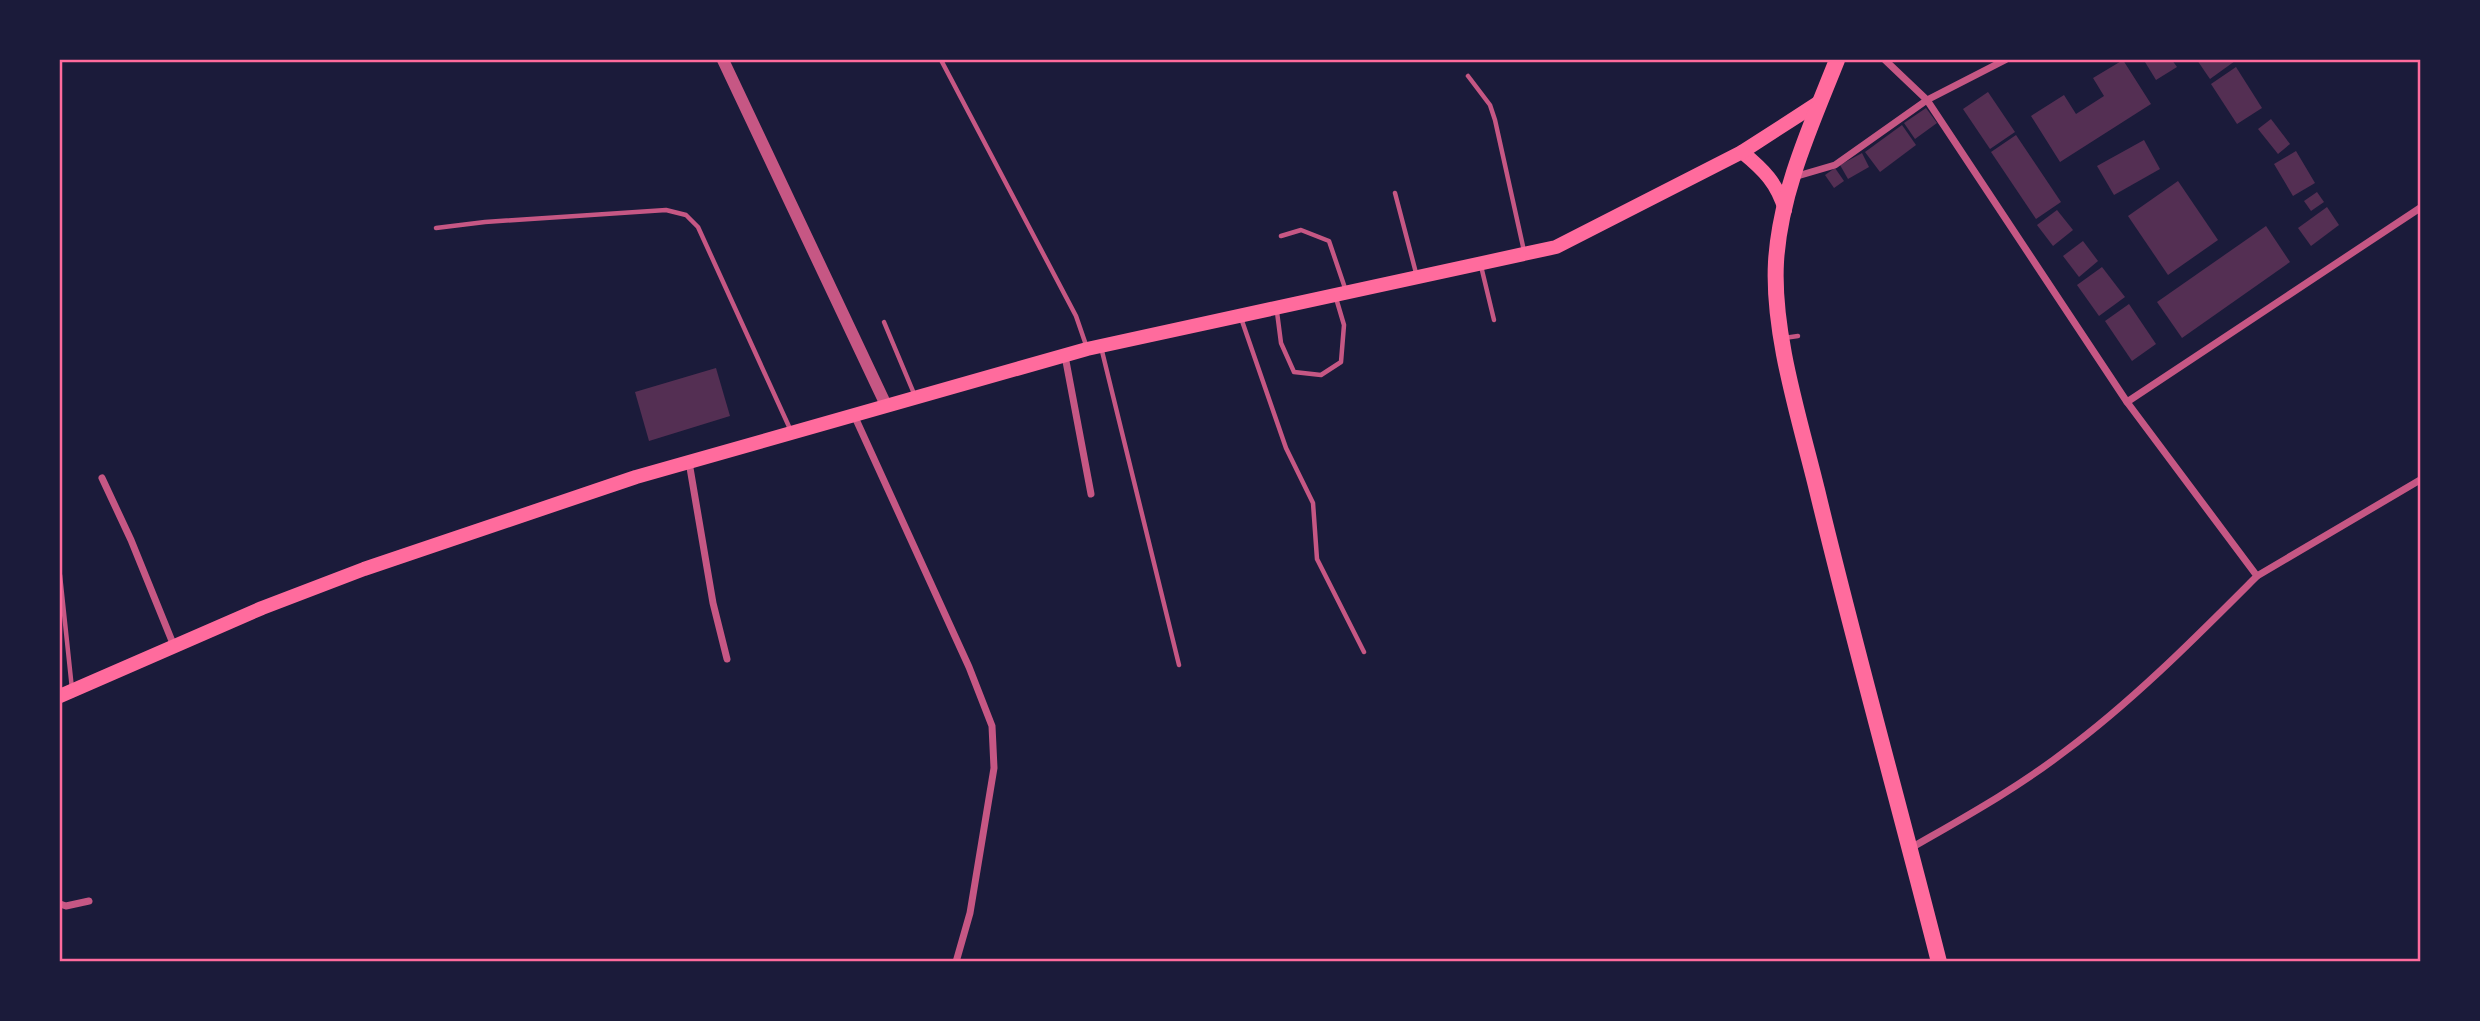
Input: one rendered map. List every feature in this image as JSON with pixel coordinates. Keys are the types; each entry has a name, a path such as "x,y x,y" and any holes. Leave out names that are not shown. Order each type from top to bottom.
{"main road":[{"path":"1837,60 1793,177 1776,261 1777,299 1791,337 1831,548 1939,961"},
{"path":"66,693 364,569 790,431 1094,348 1556,247 1742,152 1821,101"},
{"path":"1742,152 1766,171 1779,189 1785,210"}],"street":[{"path":"723,60 886,405"},
{"path":"1885,60 1927,100 2127,402 2257,576"},
{"path":"1793,177 1835,165 1927,100 2005,60"},
{"path":"2127,402 2420,208"},
{"path":"1065,355 1091,494"},
{"path":"853,414 969,667 992,726 994,768 970,913 956,961"},
{"path":"689,462 713,603 727,659"},
{"path":"102,478 131,540 174,646"},
{"path":"1910,848 1984,806 2064,753 2136,694 2257,576 2420,480"},
{"path":"60,904 66,906 89,901"}],"lane":[{"path":"941,60 1094,348 1180,666"},
{"path":"1468,76 1490,105 1495,120 1525,255"},
{"path":"1395,193 1410,277"},
{"path":"436,229 485,222 666,211 686,215 698,227 790,431"},
{"path":"1276,308 1286,359 1294,372 1321,375 1341,362 1344,325 1329,241 1301,230 1281,236"},
{"path":"1481,264 1494,320"},
{"path":"1240,316 1286,448 1313,503 1317,559 1364,652"},
{"path":"884,322 916,396"},
{"path":"60,575 66,693"}],"building":[{"path":"2123,60 2151,104 2060,162 2031,116 2064,95 2076,114 2104,96 2093,78"},
{"path":"2172,60 2177,67 2156,80 2145,62"},
{"path":"2197,60 2234,60 2235,61 2210,79"},
{"path":"2236,67 2262,108 2237,124 2211,84"},
{"path":"1988,92 2015,132 1990,149 1963,109"},
{"path":"1926,108 1937,123 1915,139 1904,123"},
{"path":"2271,119 2290,144 2278,154 2258,129"},
{"path":"1902,125 1916,145 1880,172 1865,152"},
{"path":"2016,135 2061,202 2036,219 1991,152"},
{"path":"2144,140 2160,169 2114,195 2097,166"},
{"path":"2296,151 2315,183 2293,196 2274,164"},
{"path":"1862,153 1869,167 1848,179 1840,165"},
{"path":"1835,168 1844,181 1834,188 1825,175"},
{"path":"2178,181 2218,240 2168,275 2128,216"},
{"path":"2317,192 2324,202 2311,211 2304,201"},
{"path":"2327,207 2339,225 2311,246 2298,228"},
{"path":"2057,210 2073,230 2053,246 2037,225"},
{"path":"2266,226 2290,262 2182,338 2157,302"},
{"path":"2083,241 2098,261 2079,277 2063,256"},
{"path":"2102,267 2125,297 2099,316 2077,285"},
{"path":"2129,304 2156,344 2132,361 2105,321"},
{"path":"716,368 730,416 649,441 635,392"}]}
